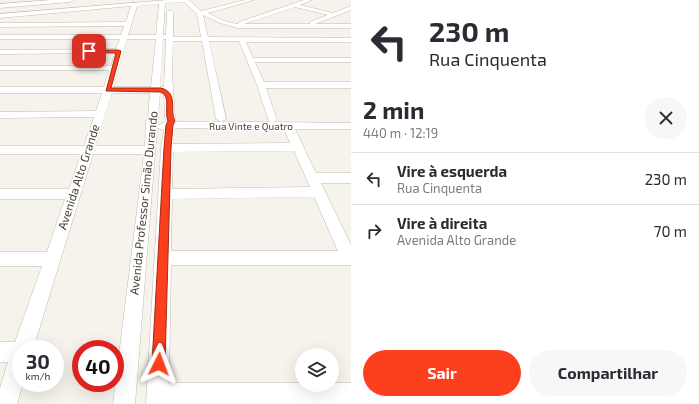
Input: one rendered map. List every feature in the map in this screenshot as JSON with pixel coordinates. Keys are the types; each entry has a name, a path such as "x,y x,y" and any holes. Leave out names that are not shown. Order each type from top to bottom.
{"street":[{"path":"0,6 70,0"},
{"path":"0,25 96,25 128,19 167,1 186,0 202,13 233,25 348,27"},
{"path":"202,13 252,0"},
{"path":"233,25 309,0"},
{"name":"Avenida Professor Simão Durando","path":"157,399 167,148 170,121 167,1"},
{"path":"295,5 351,20"},
{"path":"268,6 282,9"},
{"path":"96,25 106,7"},
{"path":"0,16 106,7 167,38 351,40"},
{"path":"288,39 304,27 351,8"},
{"path":"39,25 50,12"},
{"path":"202,13 221,119"},
{"path":"333,15 348,27"},
{"path":"244,39 261,23 256,17"},
{"path":"0,36 128,19"},
{"name":"Avenida Alto Grande","path":"26,340 108,90 128,19"},
{"name":"Avenida Professor Simão Durando","path":"124,404 155,90 167,38"},
{"path":"244,39 249,60 261,85 272,120"},
{"path":"0,52 118,51"},
{"path":"249,60 351,60"},
{"path":"0,68 114,68"},
{"path":"261,85 351,85"},
{"path":"0,90 164,90 169,96"},
{"path":"0,115 100,114"},
{"name":"Rua Vinte e Quatro","path":"209,122 221,119 351,120"},
{"name":"Rua Vinte e Quatro","path":"153,121 161,127 170,121 288,126 351,126"},
{"path":"163,258 350,258 288,126"},
{"path":"167,148 298,147"},
{"path":"0,150 150,150"},
{"path":"313,178 351,178"},
{"path":"165,194 318,192"},
{"path":"0,194 73,194"},
{"path":"0,259 52,258"},
{"path":"0,352 12,352"},
{"path":"6,404 12,384"},
{"path":"157,399 351,394"}],"route":[{"path":"89,51 118,51 108,90 161,90 166,91 169,96 170,118 172,121 170,125 167,148 159,364"}]}
